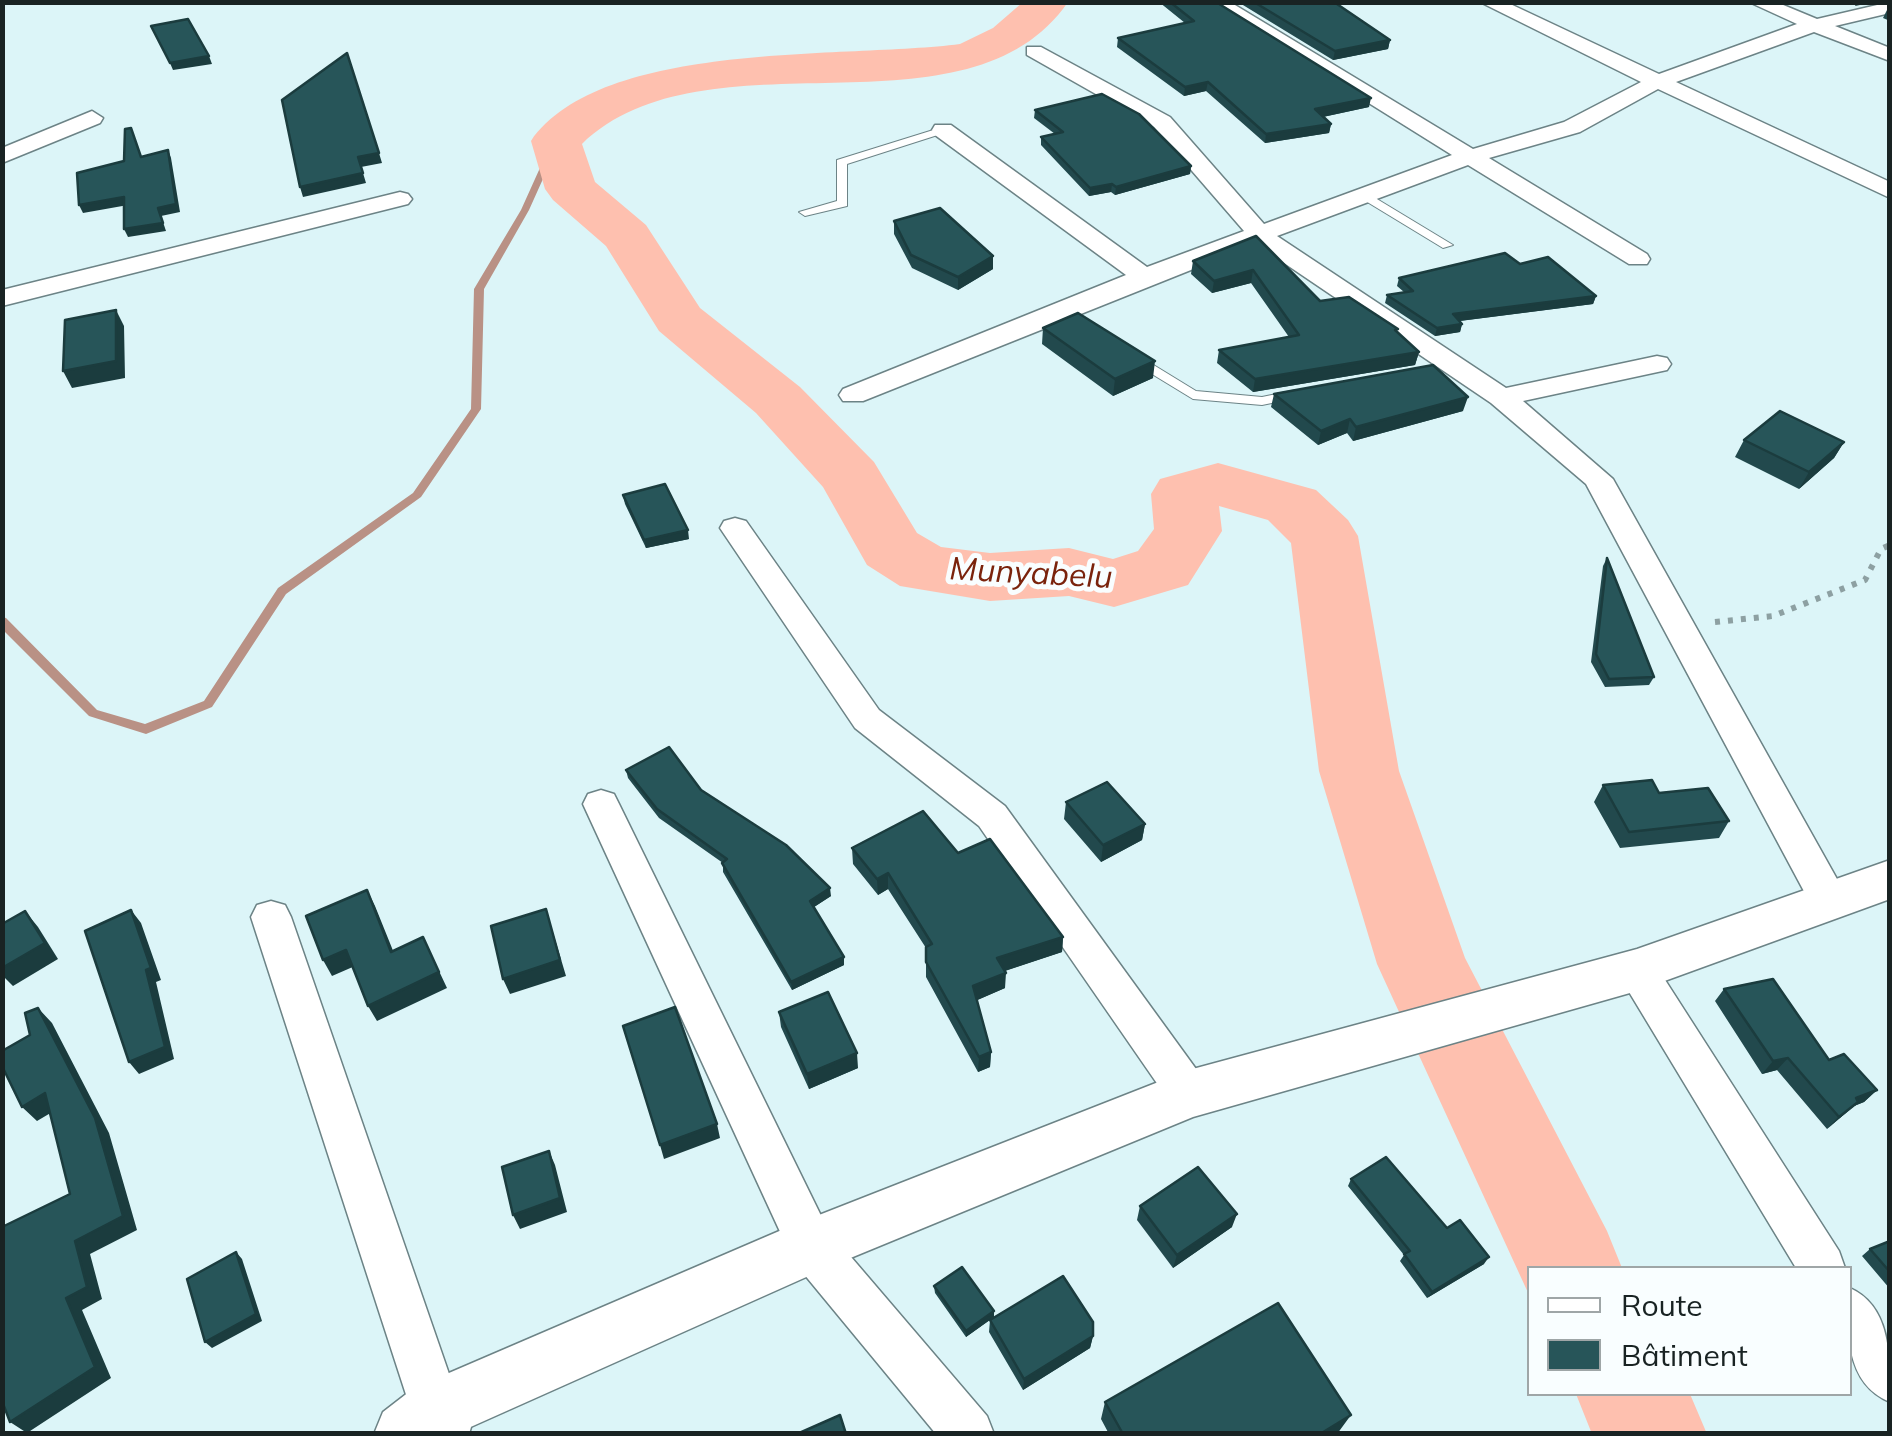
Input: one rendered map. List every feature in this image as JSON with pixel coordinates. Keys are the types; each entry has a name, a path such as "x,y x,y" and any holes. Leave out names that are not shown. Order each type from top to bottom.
{"street":[{"path":"1216,2 1638,259"},
{"path":"1489,2 1890,191"},
{"path":"1758,2 1890,55"},
{"path":"853,395 1072,315 1144,278 1469,157 1572,127 1654,83 1811,26 1890,8"},
{"path":"1034,51 1162,122 1260,236 1445,368 1501,397 1598,479 1828,898"},
{"path":"2,156 92,118"},
{"path":"943,130 1144,278"},
{"path":"2,298 400,199"},
{"path":"1501,397 1657,364"},
{"path":"735,528 867,719 992,816 1188,1094"},
{"path":"601,804 811,1246 970,1434"},
{"path":"271,917 430,1425 811,1246 1188,1094 1637,970 1828,898 1890,879"},
{"path":"1637,970 1821,1266"},
{"path":"1852,1315 1890,1377"}],"lane":[{"path":"805,212 843,203 841,162 943,130"},
{"path":"1364,196 1446,245"},
{"path":"1128,352 1193,395 1262,400 1320,390"}],"path":[{"path":"1679,626 1773,616 1865,580 1881,549 1890,545"}],"building":[{"path":"1170,2 1216,2 1371,98 1315,109 1331,124 1266,134 1208,82 1185,87 1118,38 1194,21"},
{"path":"1254,2 1334,2 1390,40 1335,51"},
{"path":"188,19 209,56 170,63 151,26"},
{"path":"347,53 379,153 358,157 363,173 300,187 282,100"},
{"path":"1102,94 1139,114 1191,166 1116,187 1112,184 1090,188 1041,137 1063,132 1035,110"},
{"path":"131,128 141,157 168,150 176,204 158,208 163,223 124,229 124,197 79,205 77,173 124,161 125,129"},
{"path":"940,208 993,256 958,277 911,255 894,221"},
{"path":"1256,236 1320,301 1349,297 1398,329 1395,330 1419,352 1255,379 1219,350 1299,335 1253,270 1214,281 1193,261"},
{"path":"1505,253 1520,264 1548,257 1596,296 1453,314 1462,324 1437,328 1387,295 1413,291 1399,278"},
{"path":"116,310 116,361 63,371 65,320"},
{"path":"1078,313 1155,361 1115,379 1043,328"},
{"path":"1433,365 1468,397 1356,427 1350,419 1321,431 1274,394"},
{"path":"1780,411 1844,442 1809,472 1744,440"},
{"path":"665,484 688,530 644,540 623,495"},
{"path":"1607,558 1654,677 1609,679 1596,654"},
{"path":"669,747 701,790 786,845 830,888 810,901 844,957 791,982 722,863 727,859 657,809 626,770"},
{"path":"1652,780 1659,793 1708,788 1729,821 1629,832 1603,785"},
{"path":"1107,782 1145,824 1103,845 1066,802"},
{"path":"923,811 958,853 990,839 1063,937 997,958 1006,973 973,986 991,1052 979,1057 926,962 926,947 932,944 888,873 877,879 852,848"},
{"path":"367,890 391,952 423,937 439,972 368,1006 346,950 323,960 306,916"},
{"path":"546,909 560,960 503,979 491,926"},
{"path":"131,910 151,968 146,970 165,1047 129,1062 85,931"},
{"path":"25,911 45,943 2,968 2,924"},
{"path":"1773,979 1829,1060 1844,1054 1877,1090 1856,1098 1858,1102 1839,1117 1788,1058 1773,1061 1724,989"},
{"path":"828,992 857,1053 807,1074 779,1012"},
{"path":"675,1007 717,1124 660,1145 623,1026"},
{"path":"38,1008 95,1118 123,1216 75,1241 87,1287 66,1298 95,1367 10,1422 2,1401 2,1227 70,1194 45,1093 22,1107 2,1066 2,1051 30,1035 25,1013"},
{"path":"549,1151 560,1198 513,1215 502,1167"},
{"path":"1386,1157 1447,1228 1460,1220 1489,1257 1432,1292 1404,1254 1410,1251 1351,1179"},
{"path":"1198,1167 1237,1214 1177,1255 1140,1206"},
{"path":"1890,1241 1890,1272 1870,1249"},
{"path":"236,1252 256,1314 205,1342 187,1279"},
{"path":"962,1267 994,1311 966,1331 934,1286"},
{"path":"1063,1276 1093,1322 1093,1336 1024,1379 990,1320"},
{"path":"1278,1303 1351,1415 1320,1434 1123,1434 1105,1402"},
{"path":"840,1415 846,1434 797,1434"}],"waterway":[{"name":"Munyabelu","path":"1047,2 1008,37 966,57 724,75 624,96 584,115 556,141 571,189 627,236 679,319 778,400 851,477 891,549 925,569 990,577 1069,572 1114,583 1163,568 1188,531 1184,494 1218,484 1292,505 1324,536 1359,771 1422,964 1569,1266"},
{"path":"2,621 93,713 146,729 208,704 282,591 417,495 476,409 479,289 525,210 556,141"},
{"name":"Munyabelu","path":"1632,1396 1651,1434"}]}
